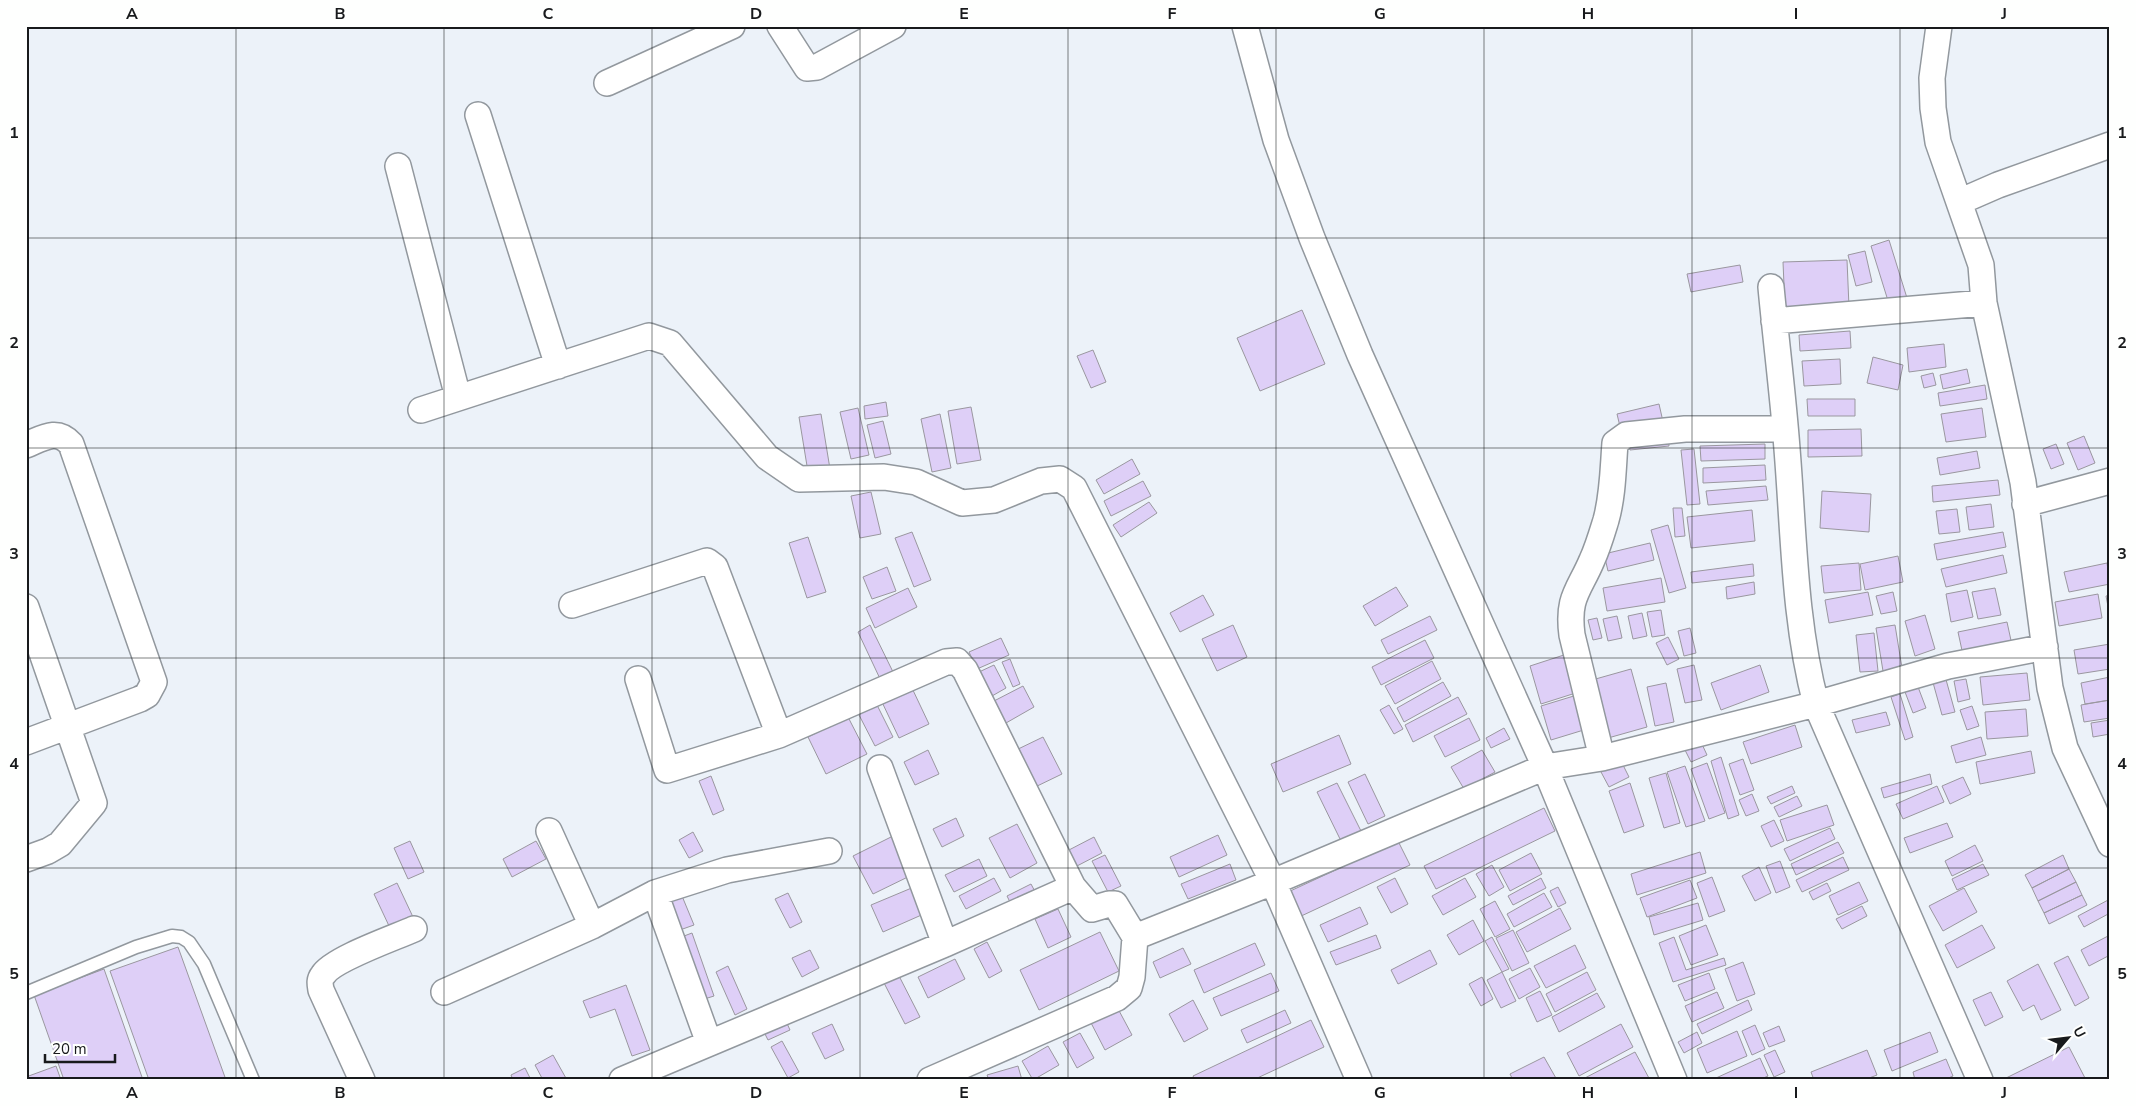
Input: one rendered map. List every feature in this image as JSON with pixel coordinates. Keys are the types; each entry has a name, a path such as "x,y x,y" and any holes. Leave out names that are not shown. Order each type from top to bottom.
{"street":[{"path":"607,83 732,26"},
{"path":"780,26 807,68 817,67 893,26"},
{"path":"1246,26 1276,140 1312,238 1360,355 1545,766 1674,1080"},
{"path":"1940,26 1932,78 1933,108 1938,142 1981,265 1984,303 2025,504 2050,688 2065,748 2110,844"},
{"path":"478,114 558,366"},
{"path":"1959,202 1998,185 2110,145"},
{"path":"398,166 458,397"},
{"path":"1772,286 1798,609 1806,667 1816,704 1980,1080"},
{"path":"1774,321 1984,303"},
{"path":"421,410 649,336 670,343 767,457 779,468 799,479 884,477 916,482 962,503 994,500 1040,481 1060,479 1074,488 1273,882 1359,1080"},
{"path":"1602,758 1572,635 1570,618 1573,600 1592,562 1606,520 1610,502 1615,444 1626,435 1685,429 1785,429"},
{"path":"26,445 55,434 61,435 71,444 154,682 147,695 140,699 26,742"},
{"path":"2025,504 2110,481"},
{"path":"572,605 706,561 715,567 779,735"},
{"path":"26,607 69,726 94,803 60,844 48,852 26,859"},
{"path":"1135,937 1273,882 1545,766 1602,758 1816,704 1948,666 2045,648"},
{"path":"638,679 667,770 779,735 946,662 957,661 965,670 1072,887 1092,909 1115,904 1135,937 1131,982 1129,988 1117,998 930,1080"},
{"path":"880,768 945,944"},
{"path":"549,831 592,926"},
{"path":"444,992 592,926 655,893 727,870 829,851"},
{"path":"622,1080 945,944 1072,887"},
{"path":"655,893 709,1043"},
{"path":"362,1080 321,990 320,982 323,974 334,964 414,929"}],"lane":[{"path":"26,993 136,947 172,936 181,937 189,942 204,964 253,1080"}],"building":[{"path":"1889,240 1907,298 1889,304 1871,246"},
{"path":"1865,251 1872,282 1856,286 1848,255"},
{"path":"1847,260 1849,307 1785,308 1783,262"},
{"path":"1740,265 1743,282 1691,292 1687,274"},
{"path":"1302,310 1325,364 1260,391 1237,338"},
{"path":"1850,331 1851,348 1800,351 1799,335"},
{"path":"1944,344 1946,367 1909,372 1907,348"},
{"path":"1093,350 1106,382 1091,388 1077,356"},
{"path":"1873,357 1903,365 1898,390 1867,383"},
{"path":"1840,359 1841,384 1804,386 1802,361"},
{"path":"1967,369 1970,383 1943,389 1940,375"},
{"path":"1933,373 1936,385 1924,388 1921,376"},
{"path":"1985,385 1987,399 1940,406 1938,393"},
{"path":"1807,399 1855,399 1855,416 1808,416"},
{"path":"886,402 888,416 865,419 864,406"},
{"path":"1659,404 1664,426 1622,435 1617,414"},
{"path":"971,407 981,460 957,464 948,411"},
{"path":"858,408 869,455 851,459 840,412"},
{"path":"1982,408 1986,437 1946,442 1941,414"},
{"path":"821,414 830,469 808,472 799,417"},
{"path":"940,414 951,468 932,472 921,419"},
{"path":"883,421 891,454 875,458 867,425"},
{"path":"1861,429 1862,456 1808,457 1808,430"},
{"path":"1668,433 1669,446 1630,450 1629,436"},
{"path":"2084,436 2095,463 2078,470 2067,443"},
{"path":"1765,444 1765,459 1701,461 1700,446"},
{"path":"2056,444 2064,464 2051,469 2043,449"},
{"path":"1694,449 1700,504 1687,505 1681,450"},
{"path":"1977,451 1980,468 1940,475 1937,458"},
{"path":"1132,459 1140,474 1104,494 1096,480"},
{"path":"1765,465 1766,480 1703,483 1703,468"},
{"path":"1998,480 2000,495 1933,502 1932,486"},
{"path":"1143,481 1151,496 1111,516 1104,501"},
{"path":"1766,486 1768,500 1708,505 1706,491"},
{"path":"1822,491 1871,494 1869,532 1820,528"},
{"path":"871,492 881,534 860,538 851,496"},
{"path":"1149,502 1157,513 1121,537 1113,525"},
{"path":"1991,504 1994,527 1969,530 1966,507"},
{"path":"1673,508 1682,508 1685,536 1675,537"},
{"path":"1957,509 1960,532 1939,534 1936,511"},
{"path":"1752,510 1755,541 1691,548 1687,517"},
{"path":"1668,525 1686,588 1669,593 1651,530"},
{"path":"912,532 931,580 914,587 895,538"},
{"path":"2003,532 2006,547 1937,560 1934,544"},
{"path":"808,537 826,592 807,598 789,543"},
{"path":"1650,543 1654,560 1608,571 1604,554"},
{"path":"2003,555 2007,573 1946,587 1941,569"},
{"path":"1898,556 1903,582 1865,590 1860,564"},
{"path":"1859,563 1861,590 1824,593 1821,566"},
{"path":"2107,563 2110,584 2069,592 2064,572"},
{"path":"1753,564 1754,576 1692,583 1691,572"},
{"path":"887,567 896,591 872,599 863,577"},
{"path":"1661,578 1665,602 1607,611 1603,588"},
{"path":"1754,582 1755,594 1727,599 1726,587"},
{"path":"1396,587 1408,606 1375,626 1363,606"},
{"path":"908,588 917,607 875,628 866,608"},
{"path":"1995,588 2001,615 1978,619 1972,592"},
{"path":"1967,590 1973,617 1951,622 1946,594"},
{"path":"1868,592 1873,615 1829,623 1825,600"},
{"path":"1893,592 1897,611 1881,614 1876,596"},
{"path":"2098,594 2102,618 2059,626 2055,602"},
{"path":"1203,595 1214,615 1180,632 1170,613"},
{"path":"2110,595 2110,617 2106,596"},
{"path":"1661,610 1665,635 1652,637 1647,612"},
{"path":"1642,613 1647,636 1633,639 1628,616"},
{"path":"1925,615 1935,649 1915,656 1905,621"},
{"path":"1430,616 1437,630 1388,654 1381,640"},
{"path":"1617,616 1622,638 1608,641 1603,619"},
{"path":"1597,618 1602,638 1593,640 1588,620"},
{"path":"2007,622 2012,645 1963,655 1958,632"},
{"path":"870,625 895,676 882,683 858,632"},
{"path":"1233,625 1247,657 1217,671 1202,639"},
{"path":"1895,625 1902,668 1883,671 1876,628"},
{"path":"1690,628 1696,653 1684,656 1678,631"},
{"path":"1874,633 1878,671 1860,672 1856,635"},
{"path":"1668,637 1679,659 1667,665 1656,643"},
{"path":"1001,638 1009,655 977,669 969,652"},
{"path":"1425,640 1434,658 1381,685 1372,667"},
{"path":"2110,644 2110,669 2078,674 2074,650"},
{"path":"1570,653 1582,691 1541,704 1530,666"},
{"path":"1010,659 1020,684 1013,687 1002,662"},
{"path":"1432,661 1441,679 1395,704 1385,686"},
{"path":"994,665 1006,688 992,696 979,672"},
{"path":"1694,665 1702,700 1685,703 1677,669"},
{"path":"1760,665 1769,692 1721,710 1711,683"},
{"path":"1631,669 1647,727 1608,738 1592,680"},
{"path":"2027,673 2030,700 1983,705 1980,677"},
{"path":"1945,676 1955,712 1942,715 1932,679"},
{"path":"2110,677 2110,700 2085,704 2081,683"},
{"path":"1915,679 1926,708 1913,713 1902,684"},
{"path":"1966,679 1970,699 1958,702 1954,681"},
{"path":"1443,682 1451,696 1404,722 1397,708"},
{"path":"1666,683 1674,722 1655,726 1647,687"},
{"path":"911,686 929,724 899,738 881,700"},
{"path":"1023,686 1034,707 1006,723 994,701"},
{"path":"1900,694 1913,737 1905,740 1891,697"},
{"path":"1577,695 1587,729 1551,740 1541,706"},
{"path":"1458,697 1467,714 1413,742 1405,725"},
{"path":"2110,700 2110,718 2084,722 2081,705"},
{"path":"876,703 893,737 875,746 858,713"},
{"path":"1389,705 1403,729 1394,734 1380,710"},
{"path":"1972,706 1979,726 1967,730 1960,710"},
{"path":"2026,709 2028,736 1987,739 1985,712"},
{"path":"1886,712 1890,725 1856,733 1852,720"},
{"path":"848,717 867,754 826,774 808,737"},
{"path":"1469,718 1480,740 1445,757 1434,736"},
{"path":"2110,720 2110,734 2093,737 2091,723"},
{"path":"1795,725 1802,747 1751,764 1743,742"},
{"path":"1504,728 1510,739 1491,748 1486,738"},
{"path":"1339,735 1351,764 1283,792 1271,764"},
{"path":"1043,737 1062,774 1031,789 1012,752"},
{"path":"1981,737 1986,755 1956,763 1951,746"},
{"path":"1701,742 1707,755 1691,762 1685,750"},
{"path":"928,750 939,774 915,785 904,762"},
{"path":"1482,750 1495,772 1464,789 1451,767"},
{"path":"2031,751 2035,773 1980,784 1976,762"},
{"path":"1721,757 1739,815 1728,819 1711,761"},
{"path":"1743,759 1754,790 1740,795 1729,764"},
{"path":"1621,761 1629,777 1609,787 1601,772"},
{"path":"1707,763 1725,813 1709,819 1691,769"},
{"path":"1685,766 1705,821 1686,827 1667,772"},
{"path":"1666,773 1680,823 1664,828 1649,778"},
{"path":"1365,774 1385,816 1368,824 1348,782"},
{"path":"1930,774 1932,784 1884,798 1881,788"},
{"path":"711,776 724,810 713,815 699,781"},
{"path":"1963,777 1971,794 1950,804 1942,786"},
{"path":"1337,783 1361,831 1341,841 1317,792"},
{"path":"1630,783 1644,826 1624,833 1609,791"},
{"path":"1792,786 1795,793 1771,804 1767,797"},
{"path":"1937,786 1944,802 1903,819 1896,804"},
{"path":"1752,794 1759,811 1746,816 1739,800"},
{"path":"1797,796 1802,806 1779,817 1774,807"},
{"path":"1827,805 1834,825 1787,841 1780,820"},
{"path":"1544,808 1555,831 1436,889 1424,866"},
{"path":"956,818 964,836 942,847 933,829"},
{"path":"1774,820 1784,841 1771,847 1761,826"},
{"path":"1947,823 1953,837 1910,853 1904,838"},
{"path":"1017,824 1037,863 1010,878 989,838"},
{"path":"1830,828 1835,839 1790,861 1784,849"},
{"path":"693,832 703,851 689,858 679,840"},
{"path":"897,834 916,873 873,894 853,856"},
{"path":"1218,835 1227,855 1179,877 1170,857"},
{"path":"1094,837 1102,853 1075,867 1067,851"},
{"path":"410,841 424,872 408,879 394,848"},
{"path":"536,841 546,859 512,877 503,859"},
{"path":"1398,841 1410,865 1297,918 1286,893"},
{"path":"1838,842 1844,853 1796,875 1791,864"},
{"path":"1975,845 1983,861 1952,876 1945,861"},
{"path":"1700,852 1706,873 1637,895 1631,874"},
{"path":"1531,853 1542,874 1510,891 1499,870"},
{"path":"1105,855 1121,886 1108,892 1092,861"},
{"path":"2063,855 2069,869 2032,888 2025,875"},
{"path":"1843,857 1849,870 1802,892 1796,880"},
{"path":"979,859 987,876 954,892 945,875"},
{"path":"1780,861 1790,887 1776,893 1766,866"},
{"path":"1230,864 1236,880 1188,899 1181,884"},
{"path":"1983,864 1989,875 1957,890 1952,879"},
{"path":"1492,865 1504,887 1489,896 1476,874"},
{"path":"1759,867 1771,893 1755,901 1742,876"},
{"path":"2069,869 2076,882 2038,901 2032,888"},
{"path":"1712,877 1725,911 1709,917 1697,883"},
{"path":"994,878 1001,891 966,909 959,896"},
{"path":"1395,878 1408,904 1391,913 1377,887"},
{"path":"1465,878 1476,897 1443,915 1432,896"},
{"path":"1541,878 1546,888 1513,905 1508,896"},
{"path":"1690,880 1697,898 1647,917 1640,898"},
{"path":"1859,882 1868,901 1838,915 1829,896"},
{"path":"2076,882 2082,895 2044,913 2038,901"},
{"path":"397,883 413,917 390,928 374,894"},
{"path":"1827,883 1831,891 1813,900 1809,892"},
{"path":"1031,884 1039,899 1015,912 1007,896"},
{"path":"914,887 926,913 883,932 871,905"},
{"path":"1558,887 1566,903 1558,907 1550,891"},
{"path":"1964,888 1977,912 1943,931 1929,906"},
{"path":"788,893 802,922 790,928 775,899"},
{"path":"1544,893 1552,907 1514,927 1507,914"},
{"path":"2082,895 2087,905 2049,924 2044,913"},
{"path":"682,896 694,925 677,931 666,903"},
{"path":"2110,899 2110,913 2084,927 2078,916"},
{"path":"1495,901 1510,929 1495,937 1480,909"},
{"path":"1698,903 1703,920 1654,935 1649,917"},
{"path":"1862,906 1867,916 1842,929 1836,919"},
{"path":"1360,907 1368,924 1328,942 1320,925"},
{"path":"1560,908 1571,929 1527,952 1516,932"},
{"path":"1058,909 1071,937 1048,948 1035,919"},
{"path":"1473,920 1484,941 1459,955 1447,935"},
{"path":"1706,925 1718,955 1691,965 1679,936"},
{"path":"1982,925 1995,948 1957,968 1945,945"},
{"path":"1513,930 1529,963 1512,971 1496,938"},
{"path":"1100,932 1119,971 1039,1010 1020,970"},
{"path":"692,933 714,996 698,1001 676,939"},
{"path":"1376,935 1381,948 1336,965 1330,952"},
{"path":"2110,935 2110,955 2089,966 2081,950"},
{"path":"1492,937 1509,969 1502,972 1485,941"},
{"path":"1674,937 1686,970 1724,958 1726,965 1673,982 1659,943"},
{"path":"987,942 1002,971 989,978 974,949"},
{"path":"1255,943 1265,965 1204,993 1194,970"},
{"path":"1575,945 1586,968 1546,988 1534,966"},
{"path":"178,947 226,1080 149,1080 110,971"},
{"path":"1183,948 1191,964 1160,978 1153,962"},
{"path":"810,950 819,968 802,977 792,958"},
{"path":"1430,950 1437,964 1398,984 1391,970"},
{"path":"2068,956 2089,998 2075,1006 2054,963"},
{"path":"955,959 965,979 928,998 918,977"},
{"path":"1743,962 1755,994 1737,1001 1725,969"},
{"path":"2038,964 2061,1010 2041,1020 2034,1005 2023,1011 2007,981"},
{"path":"728,966 747,1009 735,1015 716,972"},
{"path":"1530,968 1540,987 1519,999 1509,979"},
{"path":"104,969 143,1080 64,1080 34,995"},
{"path":"897,972 920,1017 905,1024 882,979"},
{"path":"1502,972 1516,1001 1501,1008 1487,980"},
{"path":"1587,972 1596,990 1555,1012 1546,994"},
{"path":"1271,973 1279,991 1221,1016 1213,998"},
{"path":"1709,973 1715,989 1685,1001 1678,985"},
{"path":"1482,977 1493,999 1481,1006 1469,984"},
{"path":"626,985 650,1050 632,1056 615,1009 590,1018 583,1001"},
{"path":"1540,991 1552,1015 1537,1022 1526,998"},
{"path":"1717,992 1724,1008 1692,1022 1685,1006"},
{"path":"1991,992 2003,1017 1985,1026 1973,1000"},
{"path":"1597,993 1605,1007 1559,1032 1552,1017"},
{"path":"1193,1000 1208,1029 1184,1042 1169,1014"},
{"path":"1748,1000 1752,1010 1702,1034 1697,1024"},
{"path":"1116,1005 1132,1035 1105,1050 1089,1019"},
{"path":"1285,1010 1291,1023 1247,1043 1241,1030"},
{"path":"785,1019 790,1030 768,1040 763,1030"},
{"path":"1311,1020 1324,1047 1253,1080 1195,1080 1193,1076"},
{"path":"832,1024 844,1050 825,1059 812,1033"},
{"path":"1621,1024 1633,1047 1579,1076 1567,1053"},
{"path":"1755,1025 1765,1049 1752,1055 1742,1031"},
{"path":"1779,1026 1785,1041 1769,1047 1763,1033"},
{"path":"1737,1031 1747,1056 1707,1073 1697,1049"},
{"path":"1697,1032 1702,1043 1684,1053 1678,1042"},
{"path":"1930,1032 1938,1052 1892,1071 1884,1050"},
{"path":"1080,1033 1094,1058 1077,1068 1063,1042"},
{"path":"782,1041 799,1072 788,1078 771,1047"},
{"path":"1048,1046 1059,1065 1033,1080 1022,1061"},
{"path":"2069,1047 2085,1078 2081,1080 2002,1080"},
{"path":"1775,1050 1785,1072 1774,1077 1764,1055"},
{"path":"1867,1050 1877,1075 1864,1080 1814,1080 1811,1072"},
{"path":"1635,1052 1650,1080 1581,1080"},
{"path":"553,1055 567,1080 543,1080 535,1065"},
{"path":"1544,1057 1557,1080 1513,1080 1510,1074"},
{"path":"1760,1058 1768,1076 1759,1080 1717,1080 1716,1078"},
{"path":"1946,1059 1953,1076 1944,1080 1915,1080 1913,1072"},
{"path":"56,1066 61,1080 26,1080 26,1077"},
{"path":"1018,1066 1022,1080 989,1080 987,1075"},
{"path":"525,1068 531,1080 513,1080 511,1075"}]}
